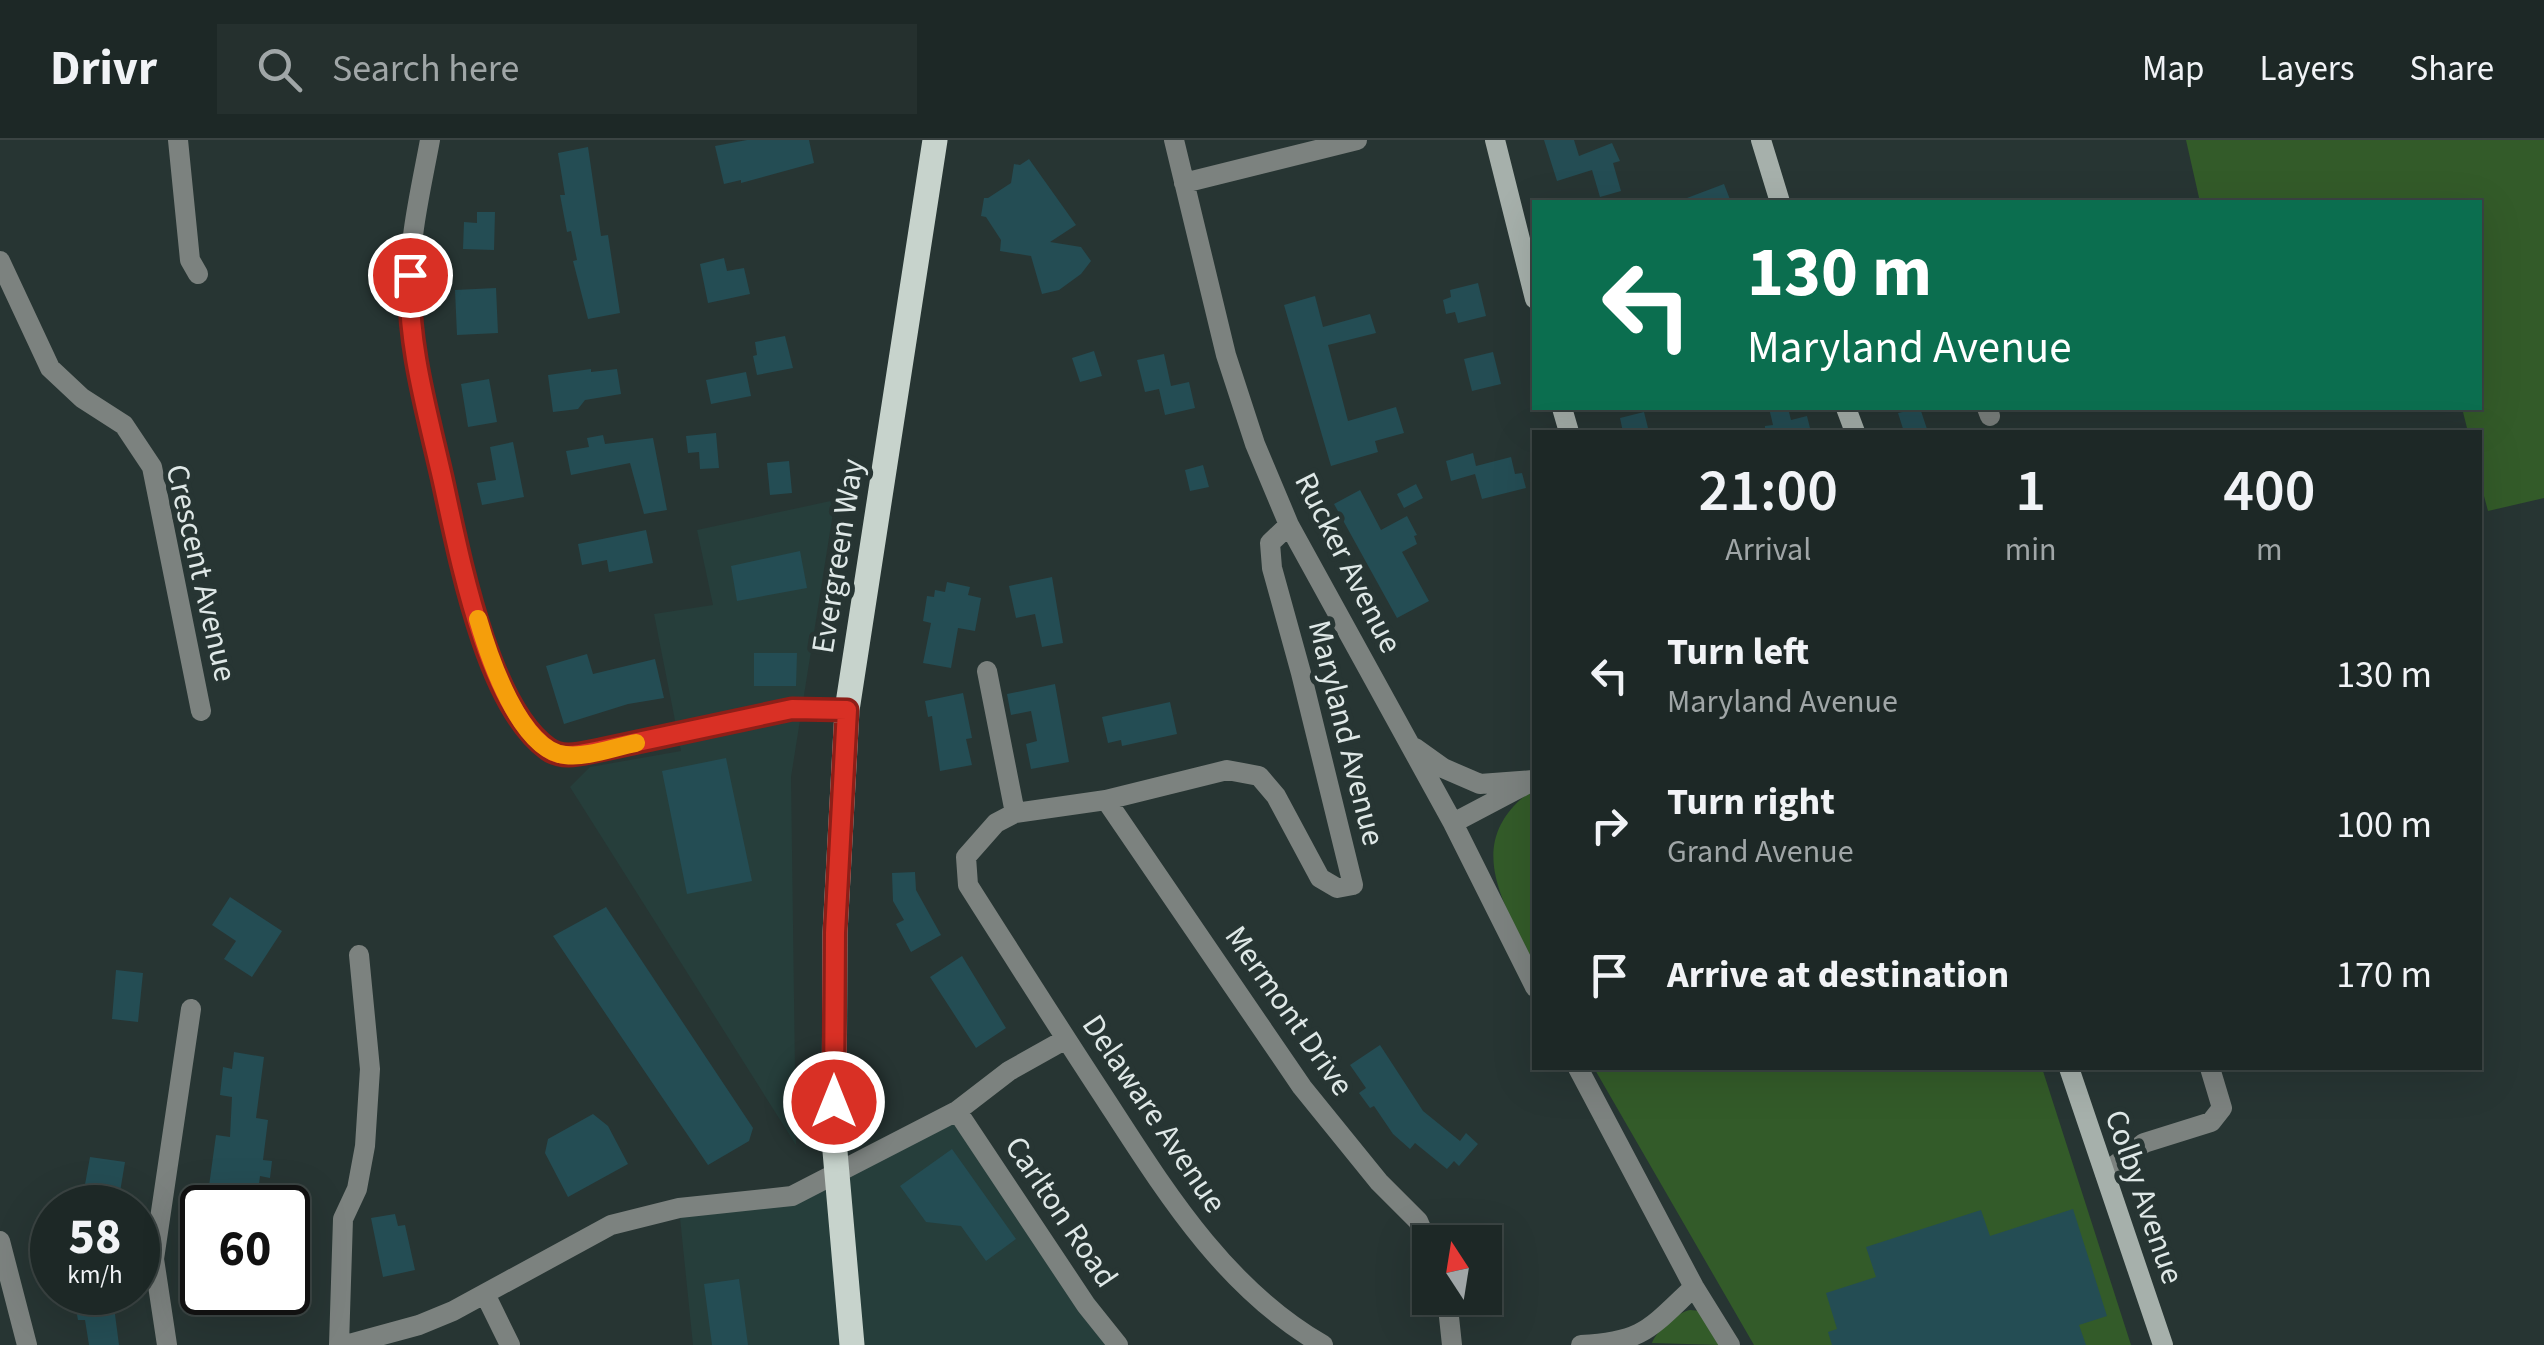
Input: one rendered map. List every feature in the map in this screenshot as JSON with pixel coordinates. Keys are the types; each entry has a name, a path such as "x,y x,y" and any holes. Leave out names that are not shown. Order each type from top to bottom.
{"main road":[{"name":"Evergreen Way","path":"852,1345 836,1175 835,933 847,710 935,140"},
{"path":"1495,140 1532,287"},
{"path":"1761,140 1779,200"},
{"name":"Colby Avenue","path":"2070,1070 2162,1345"}],"street":[{"path":"178,140 190,260 198,274"},
{"path":"430,140 410,275 414,342 456,542 484,639 508,697 526,726 550,751 567,756 792,709 847,710"},
{"name":"Rucker Avenue","path":"1174,140 1226,355 1255,444 1289,525 1454,822 1532,981"},
{"path":"1184,183 1357,140"},
{"name":"Crescent Avenue","path":"0,261 50,368 82,398 124,426 152,467 201,711"},
{"name":"Maryland Avenue","path":"1015,813 1106,800 1227,770 1259,776 1276,796 1320,878 1337,888 1352,885 1302,673 1272,568 1270,543 1289,525"},
{"path":"987,671 1015,813"},
{"path":"1411,745 1443,768 1480,784 1532,780"},
{"path":"1454,822 1532,781"},
{"name":"Mermont Drive","path":"1106,800 1302,1087 1420,1225"},
{"name":"Delaware Avenue","path":"1015,813 996,823 966,857 968,885 1165,1191 1215,1256 1251,1294 1296,1330 1324,1345"},
{"path":"359,955 370,1069 357,1188 343,1219 343,1345 419,1325 485,1294 610,1225 678,1208 792,1196 957,1110 1009,1071 1066,1039"},
{"path":"168,1345 154,1259 191,1009"},
{"path":"1579,1070 1694,1287 1730,1345"},
{"path":"2105,1173 2144,1143 2211,1122 2222,1108 2211,1070"},
{"name":"Carlton Road","path":"957,1110 1086,1306 1118,1345"},
{"path":"0,1241 26,1345"},
{"path":"1581,1345 1609,1344 1643,1334 1694,1287"},
{"path":"485,1294 510,1345"},
{"path":"1449,1315 1452,1345"}],"shaded area":[{"path":"835,500 791,777 796,1145 570,787 590,767 681,751 654,614 713,605 697,530"},
{"path":"957,1111 1128,1345 693,1345 679,1208 792,1196"}],"green space":[{"path":"2186,140 2544,140 2544,498 2488,511 2482,488 2482,430 2468,430 2462,410 2482,410 2482,200 2200,200"},
{"path":"1532,791 1532,959 1501,895 1495,872 1494,850 1499,829 1512,808"},
{"path":"1595,1070 2043,1070 2131,1345 1754,1345"},
{"path":"1690,1310 1701,1311 1720,1345 1652,1343 1668,1323"}],"building":[{"path":"747,140 809,140 814,163 724,184 715,146"},
{"path":"1544,140 1574,140 1579,156 1612,143 1620,161 1613,163 1621,191 1600,197 1592,170 1557,181"},
{"path":"588,147 601,236 608,235 620,313 588,319 560,195 565,195 558,153"},
{"path":"1029,159 1076,225 1050,242 1081,247 1091,261 1059,290 1042,294 1031,256 1000,251 1001,240 986,217 981,216 984,198 1011,183 1014,164"},
{"path":"1724,184 1730,200 1682,200"},
{"path":"477,212 495,212 494,250 463,249 464,222 477,223"},
{"path":"724,258 727,271 744,268 750,294 708,303 700,264"},
{"path":"1478,283 1486,316 1458,323 1455,312 1446,314 1443,300 1451,297 1450,290"},
{"path":"496,288 498,333 457,335 455,290"},
{"path":"1315,296 1323,327 1370,314 1376,333 1328,345 1348,421 1396,407 1404,433 1375,441 1378,452 1331,466 1284,305"},
{"path":"785,336 793,368 757,375 755,342"},
{"path":"1094,351 1102,376 1080,382 1072,358"},
{"path":"1493,352 1501,384 1472,391 1464,359"},
{"path":"1164,354 1171,386 1189,382 1195,408 1165,415 1159,389 1145,392 1137,360"},
{"path":"617,369 621,394 585,400 578,409 553,412 548,375"},
{"path":"746,372 751,396 711,404 706,380"},
{"path":"489,379 497,422 468,427 461,384"},
{"path":"1769,410 1788,410 1791,420 1807,416 1810,430 1765,430 1765,426 1773,425"},
{"path":"1921,410 1927,430 1903,430 1898,413"},
{"path":"1644,412 1648,430 1623,430 1620,418"},
{"path":"716,433 719,468 700,469 699,452 688,453 686,436"},
{"path":"603,435 605,444 653,438 667,510 644,514 630,463 571,475 566,451 589,447 587,438"},
{"path":"513,442 524,497 482,505 477,483 496,480 490,447"},
{"path":"1473,453 1476,466 1511,457 1515,474 1522,473 1526,488 1482,499 1475,474 1451,481 1446,461"},
{"path":"789,461 792,493 770,495 767,463"},
{"path":"1203,465 1209,487 1190,491 1185,470"},
{"path":"1416,484 1423,498 1404,508 1397,494"},
{"path":"1360,490 1381,530 1407,516 1417,535 1417,544 1402,552 1429,601 1397,618 1334,504"},
{"path":"646,530 653,563 609,572 607,560 582,565 578,544"},
{"path":"800,551 807,588 737,601 731,566"},
{"path":"1052,577 1063,643 1042,647 1035,614 1016,618 1009,586"},
{"path":"947,582 970,587 968,595 981,598 975,631 958,628 951,668 923,663 931,623 923,621 927,596 934,597 935,590 945,592"},
{"path":"754,653 797,653 796,686 754,686"},
{"path":"587,654 593,674 655,659 664,698 628,704 564,724 546,666"},
{"path":"1055,684 1069,762 1031,769 1026,744 1037,741 1031,711 1011,715 1007,694"},
{"path":"963,693 972,738 966,739 972,765 940,771 932,716 928,717 925,701"},
{"path":"1170,702 1177,734 1122,746 1121,740 1108,743 1102,717"},
{"path":"726,758 752,881 687,894 662,771"},
{"path":"915,872 916,890 941,935 911,952 896,924 904,920 893,901 892,873"},
{"path":"230,897 282,931 252,977 224,959 236,941 212,925"},
{"path":"606,907 753,1128 749,1141 708,1165 553,936"},
{"path":"962,956 1006,1028 976,1048 930,977"},
{"path":"116,970 143,973 138,1022 112,1019"},
{"path":"1380,1045 1423,1111 1460,1141 1466,1133 1478,1144 1459,1166 1454,1161 1447,1169 1415,1143 1410,1149 1359,1093 1366,1088 1350,1065"},
{"path":"234,1052 264,1057 256,1118 268,1120 263,1160 272,1161 270,1178 260,1176 259,1185 209,1185 216,1135 230,1137 232,1097 220,1095 223,1067 232,1069"},
{"path":"593,1114 608,1126 628,1164 568,1197 545,1153 548,1139"},
{"path":"952,1149 1016,1239 986,1261 961,1226 926,1222 900,1186"},
{"path":"90,1157 125,1162 121,1185 85,1185"},
{"path":"2073,1209 2107,1316 2079,1325 2086,1345 1832,1345 1828,1332 1837,1329 1826,1293 1876,1277 1866,1247 1981,1210 1990,1236"},
{"path":"395,1214 398,1226 405,1225 415,1270 383,1277 371,1218"},
{"path":"739,1279 748,1345 712,1345 704,1284"},
{"path":"77,1315 115,1315 119,1345 89,1345 85,1320 78,1320"}],"slow traffic":[{"path":"478,619 492,664 508,697 526,726 550,751 567,756 636,743"}],"route":[{"path":"410,275 412,328 461,562 492,664 526,726 550,751 567,756 792,709 847,710 835,933 834,1102"}]}
